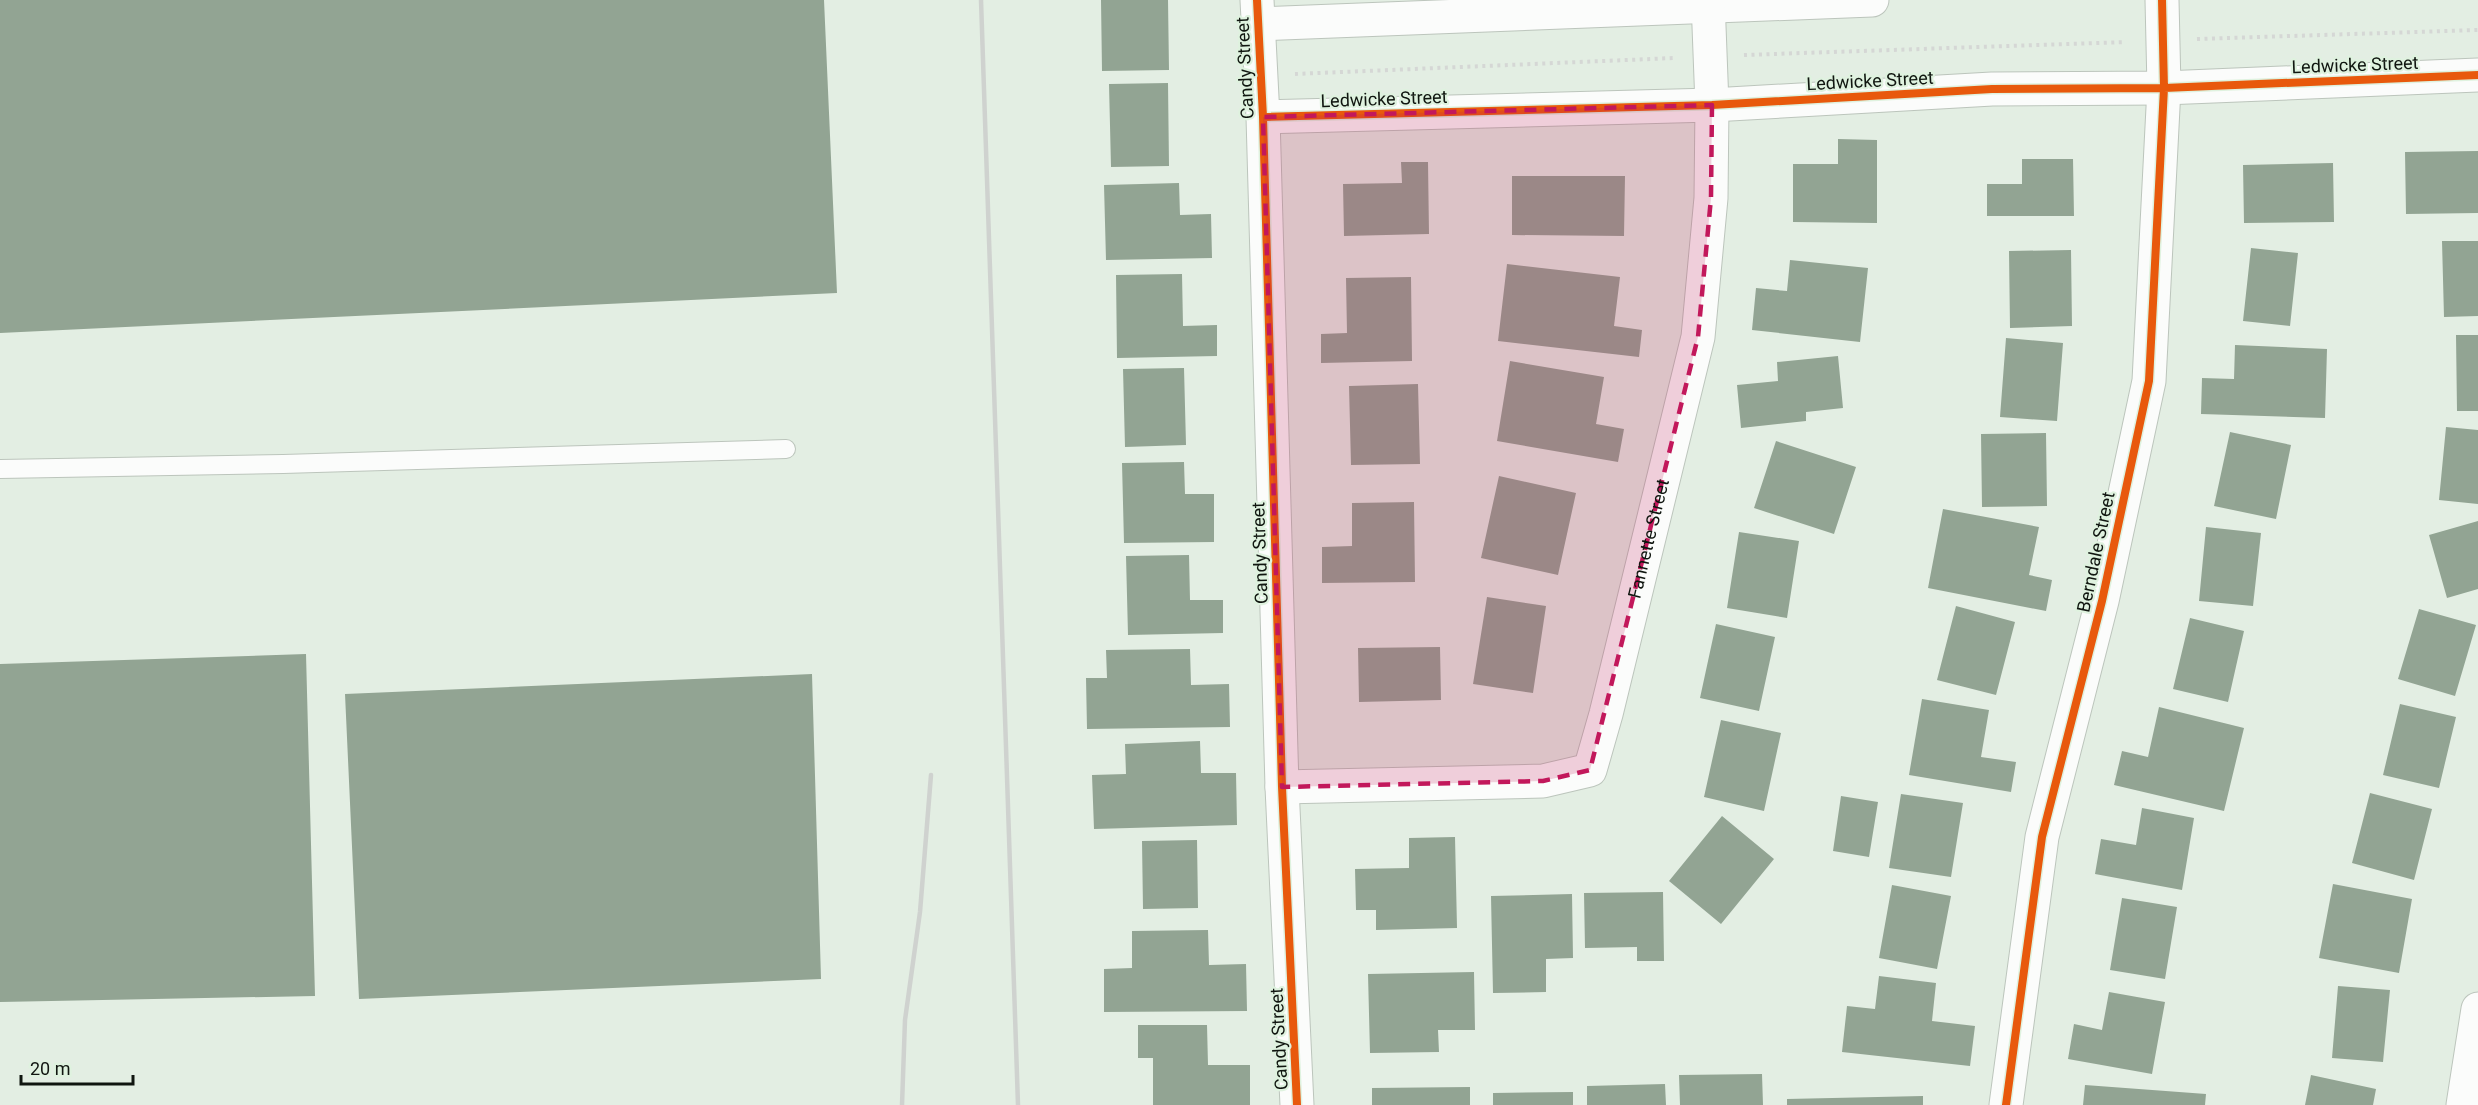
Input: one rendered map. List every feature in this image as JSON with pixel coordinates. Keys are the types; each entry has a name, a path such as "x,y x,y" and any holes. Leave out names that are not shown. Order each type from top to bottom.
{"street":[{"path":"1258,12 1872,0"},
{"name":"Berndale Street","path":"2006,1105 2042,837 2102,601 2149,381 2164,88 2162,0"},
{"name":"Fannette Street","path":"1282,787 1543,781 1590,770 1606,714 1698,337 1711,198 1712,105 1708,3"},
{"name":"Candy Street","path":"1258,12 1282,787 1297,1105"},
{"name":"Ledwicke Street","path":"1263,117 1712,105 1992,90 2164,88 2478,75"},
{"path":"2463,1105 2478,1009"}],"lane":[{"path":"0,469 283,464 786,449"}],"path":[{"path":"1261,76 1710,56 2478,30"}],"highlighted area":[{"path":"1712,105 1711,198 1698,337 1590,770 1543,781 1282,787 1263,117"}],"building":[{"path":"0,0 824,0 837,293 0,333"},
{"path":"1101,0 1168,0 1169,70 1102,71"},
{"path":"1168,83 1169,166 1111,167 1109,84"},
{"path":"1838,139 1877,140 1877,223 1793,222 1793,164 1838,164"},
{"path":"2478,151 2478,213 2406,214 2405,152"},
{"path":"2022,159 2073,159 2074,216 1987,216 1987,184 2022,184"},
{"path":"1401,162 1428,162 1429,234 1344,236 1343,184 1402,183"},
{"path":"2333,163 2334,222 2244,223 2243,165"},
{"path":"1512,176 1625,176 1624,236 1512,235"},
{"path":"1179,183 1180,215 1211,214 1212,258 1106,260 1104,185"},
{"path":"2442,241 2478,241 2478,316 2444,317"},
{"path":"2251,248 2298,253 2290,326 2243,321"},
{"path":"2071,250 2072,326 2010,328 2009,251"},
{"path":"1790,260 1868,268 1860,342 1752,330 1756,288 1787,291"},
{"path":"1507,264 1620,277 1614,326 1642,330 1639,357 1498,341"},
{"path":"1182,274 1183,326 1217,325 1217,356 1117,358 1116,275"},
{"path":"1411,277 1412,361 1321,363 1321,334 1347,333 1346,278"},
{"path":"2456,335 2478,335 2478,411 2457,411"},
{"path":"2006,338 2063,343 2057,421 2000,417"},
{"path":"2235,345 2327,349 2325,418 2201,414 2202,378 2234,379"},
{"path":"1838,356 1843,408 1806,412 1806,421 1741,428 1737,385 1778,381 1777,362"},
{"path":"1510,361 1604,377 1596,424 1624,429 1618,462 1497,441"},
{"path":"1184,368 1186,445 1125,447 1123,369"},
{"path":"1418,384 1420,464 1351,465 1349,386"},
{"path":"2446,427 2478,430 2478,504 2439,500"},
{"path":"2230,432 2291,445 2276,519 2214,506"},
{"path":"2046,433 2047,506 1982,507 1981,434"},
{"path":"1776,441 1856,467 1834,534 1754,508"},
{"path":"1184,462 1185,494 1214,494 1214,542 1124,543 1122,463"},
{"path":"1499,476 1576,493 1558,575 1481,558"},
{"path":"1414,502 1415,582 1322,583 1322,547 1352,546 1352,503"},
{"path":"1943,509 2039,527 2029,575 2052,580 2046,611 1928,588"},
{"path":"2478,521 2478,589 2447,598 2429,535"},
{"path":"2206,527 2261,533 2253,606 2199,601"},
{"path":"1739,532 1799,541 1787,618 1727,608"},
{"path":"1189,555 1190,600 1223,600 1223,633 1128,635 1126,556"},
{"path":"1487,597 1546,606 1533,693 1473,684"},
{"path":"1956,606 2015,622 1996,695 1937,680"},
{"path":"2419,609 2476,625 2455,696 2398,679"},
{"path":"2190,618 2244,631 2228,702 2173,689"},
{"path":"1716,624 1775,637 1759,711 1700,698"},
{"path":"1440,647 1441,700 1359,702 1358,648"},
{"path":"1190,649 1191,685 1229,684 1230,727 1087,729 1086,678 1107,678 1106,650"},
{"path":"306,654 315,996 0,1002 0,664"},
{"path":"812,674 821,979 359,999 345,694"},
{"path":"1922,699 1989,710 1981,757 2016,762 2011,792 1909,775"},
{"path":"2400,704 2456,717 2439,788 2383,775"},
{"path":"2159,707 2244,728 2224,811 2114,785 2122,751 2148,757"},
{"path":"1721,720 1781,733 1764,811 1704,797"},
{"path":"1200,741 1201,773 1236,773 1237,825 1094,829 1092,775 1126,774 1125,744"},
{"path":"2370,793 2432,809 2414,880 2352,863"},
{"path":"1901,794 1963,803 1951,877 1889,868"},
{"path":"1841,796 1878,802 1869,857 1833,851"},
{"path":"2142,808 2194,818 2182,890 2095,874 2101,839 2136,845"},
{"path":"1722,816 1774,859 1721,924 1669,881"},
{"path":"1455,837 1457,928 1376,930 1376,910 1356,910 1355,869 1409,868 1409,838"},
{"path":"1197,840 1198,908 1143,909 1142,841"},
{"path":"2333,884 2412,899 2399,973 2319,958"},
{"path":"1892,885 1951,896 1937,969 1879,958"},
{"path":"1663,892 1664,961 1637,961 1637,947 1585,948 1584,893"},
{"path":"1572,894 1573,958 1546,959 1546,992 1493,993 1491,896"},
{"path":"2122,898 2177,907 2165,979 2110,970"},
{"path":"1208,930 1209,965 1246,964 1247,1011 1104,1012 1104,969 1132,968 1132,931"},
{"path":"1474,972 1475,1030 1438,1030 1439,1052 1370,1053 1368,974"},
{"path":"1879,976 1936,983 1932,1021 1975,1026 1970,1066 1842,1052 1847,1006 1875,1009"},
{"path":"2338,986 2390,990 2383,1062 2332,1058"},
{"path":"2109,992 2165,1002 2152,1074 2068,1059 2074,1024 2102,1030"},
{"path":"1138,1025 1207,1025 1208,1065 1250,1065 1250,1105 1153,1105 1153,1058 1138,1058"},
{"path":"1762,1074 1763,1105 1680,1105 1679,1075"},
{"path":"2311,1075 2376,1089 2373,1105 2305,1105"},
{"path":"1665,1084 1666,1105 1587,1105 1587,1086"},
{"path":"2085,1085 2206,1094 2205,1105 2083,1105"},
{"path":"1470,1087 1470,1105 1372,1105 1372,1088"},
{"path":"1573,1092 1573,1105 1493,1105 1493,1093"},
{"path":"1923,1096 1923,1105 1787,1105 1787,1099"}],"railway":[{"path":"981,0 1018,1105"},
{"path":"902,1105 905,1020 920,912 931,775"}],"cycle path":[{"path":"1257,0 1263,117 1282,787 1297,1105"},
{"path":"2006,1105 2042,837 2102,601 2149,381 2164,88 2162,0"},
{"path":"1263,117 1712,105 1992,89 2164,88 2478,75"}]}
